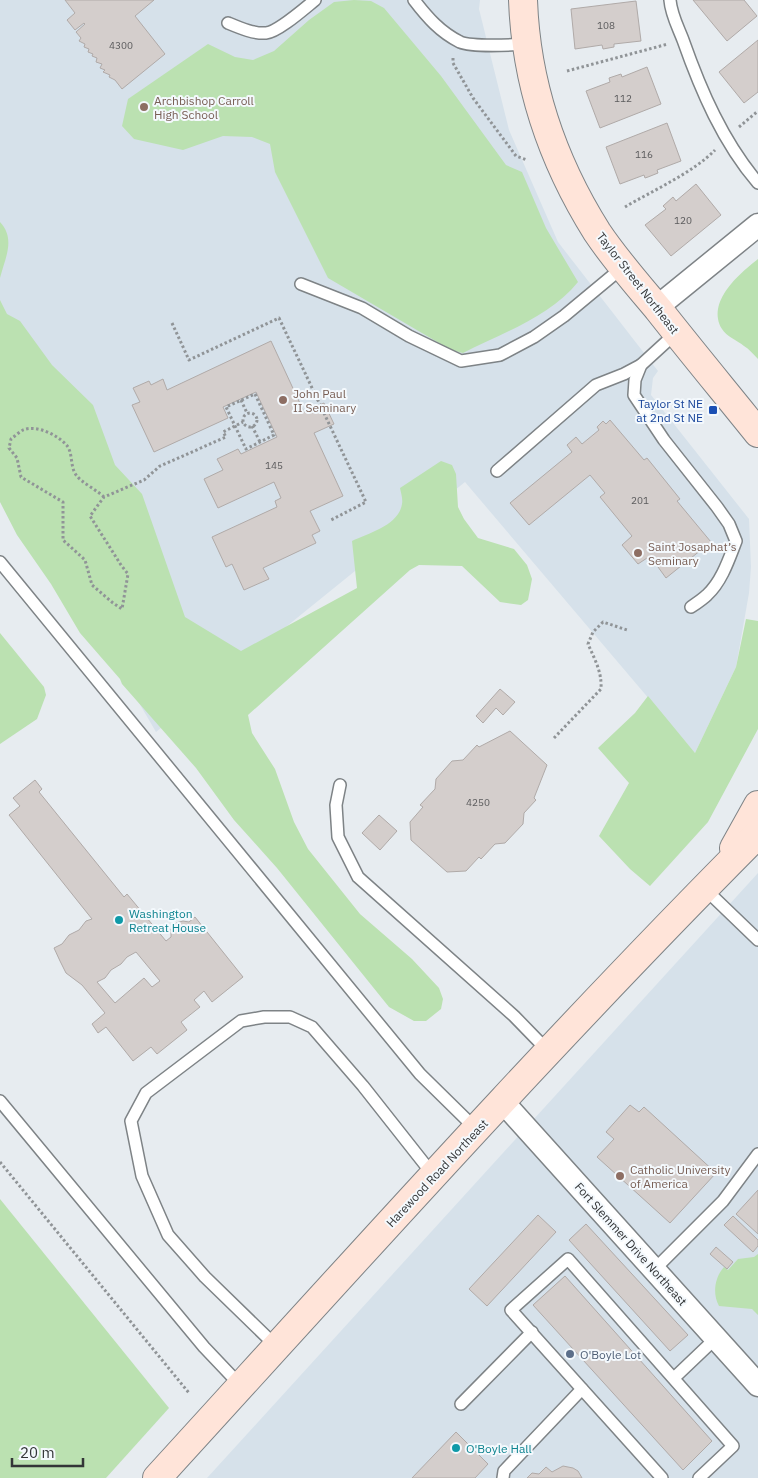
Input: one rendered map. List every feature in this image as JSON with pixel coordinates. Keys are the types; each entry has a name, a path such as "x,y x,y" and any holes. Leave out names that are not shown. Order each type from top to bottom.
{"street":[{"name":"Taylor Street Northeast","path":"523,0 526,44 540,106 562,166 588,217 623,267 758,432"},
{"path":"656,308 758,225"},
{"name":"Harewood Road Northeast","path":"712,880 758,804"},
{"name":"Harewood Road Northeast","path":"157,1478 549,1052 758,834"},
{"name":"Fort Slemmer Drive Northeast","path":"503,1102 758,1385"}],"lane":[{"path":"228,23 246,30 267,33 285,23 315,0"},
{"path":"414,0 432,23 462,43 526,44"},
{"path":"670,0 685,47 712,113 741,163 758,183"},
{"path":"301,284 362,308 409,336 462,361 500,355 534,337 564,316 623,267"},
{"path":"497,471 596,385 641,365 676,333"},
{"path":"641,365 635,380 634,395 664,440 725,518 736,541 726,566 714,586 707,595 691,607"},
{"path":"0,562 420,1074 477,1130"},
{"path":"340,785 336,805 338,837 358,877 514,1016 549,1052"},
{"path":"712,880 758,940"},
{"path":"277,1346 205,1277 168,1235 142,1176 131,1121 146,1093 241,1021 264,1017 290,1017 312,1027 364,1086 434,1176"},
{"path":"0,1101 204,1347 241,1386"},
{"path":"654,1270 722,1201 758,1154"},
{"path":"662,1478 511,1310 568,1259 734,1446 699,1478"},
{"path":"461,1404 532,1332"},
{"path":"674,1378 716,1338"},
{"path":"503,1478 504,1471 582,1389"}],"path":[{"path":"455,38 453,63 473,98 516,156 527,160"},
{"path":"567,71 645,51"},
{"path":"625,207 689,170"},
{"path":"172,323 189,360 279,318 366,502 331,520"},
{"path":"255,394 274,435 246,449 226,408 242,400 255,394"},
{"path":"242,400 247,414"},
{"path":"243,422 243,418 247,414 252,413 256,417 256,423 252,426"},
{"path":"256,417 265,413"},
{"path":"104,497 94,488 78,479 68,448 56,436 39,430 25,429 11,439 9,448 16,458 22,477 63,502 63,540 85,560 92,585 122,609 128,574 90,516 104,497 144,480 160,466 226,437 223,432 243,422"},
{"path":"243,422 248,426 252,426"},
{"path":"252,426 260,442"},
{"path":"554,738 601,689 602,681 598,664 588,644 593,632 603,622 627,630"},
{"path":"0,1162 189,1393"}],"shaded area":[{"name":"John Paul II Seminary","path":"0,0 480,0 479,9 509,130 558,242 658,371 653,378 651,395 749,519 751,567 749,593 736,667 695,753 465,482 156,732 7,476 0,457"},
{"name":"Catholic University of America","path":"758,873 758,1478 207,1478"}],"green space":[{"path":"371,1 384,8 441,76 506,165 522,172 546,228 578,282 567,294 540,315 463,353 451,350 328,278 275,172 270,144 252,137 223,136 183,150 134,139 122,126 128,99 208,44 235,57 253,60 274,51 309,20 334,2"},
{"path":"0,222 5,228 8,249 0,278"},
{"path":"758,259 758,359 748,349 724,332 718,319 718,309 721,299 734,281"},
{"path":"0,300 7,314 20,321 52,365 93,405 115,465 142,494 185,617 241,651 357,588 352,541 382,527 395,518 402,504 400,488 441,461 452,465 456,474 458,507 478,538 514,549 527,565 532,579 528,600 521,605 500,602 462,566 419,565 410,570 248,715 252,733 275,769 294,822 308,849 360,914 412,959 439,988 443,999 441,1009 426,1021 414,1021 389,1007 277,868 234,820 196,768 80,633 51,584 17,535 0,502"},
{"path":"746,619 758,621 758,729 708,822 650,886 630,869 599,836 629,783 598,748 635,713 648,696 695,753 736,667"},
{"path":"0,633 44,687 46,695 37,719 0,744"},
{"path":"0,1199 169,1408 106,1478 0,1478"},
{"path":"758,1254 758,1315 752,1309 719,1306 715,1291 717,1280 724,1267 728,1270 738,1259 754,1257"}],"building":[{"path":"65,0 154,0 135,16 165,54 122,89 115,80 109,77 110,75 103,72 105,70 100,68 102,64 96,62 97,58 92,56 93,54 88,52 89,49 84,47 85,44 79,41 81,38 76,32 85,24 75,30 67,20 75,13"},
{"path":"693,0 744,0 757,16 727,41"},
{"path":"636,1 641,41 614,44 614,47 603,49 602,45 575,49 571,9"},
{"path":"758,40 758,92 744,103 719,72"},
{"path":"647,67 661,104 600,128 586,91 610,82 609,78 621,74 622,77"},
{"path":"667,123 681,161 657,170 658,173 648,177 645,178 644,175 620,184 606,147"},
{"path":"696,184 721,215 671,256 645,225 666,209 663,206 673,197 676,201"},
{"path":"271,341 304,412 324,403 334,424 314,433 343,496 310,511 320,531 312,535 316,543 263,568 269,579 244,590 232,564 226,567 212,537 277,507 275,501 281,498 274,482 218,508 204,479 223,470 217,459 238,449 241,454 277,437 256,392 223,407 228,418 154,452 132,405 140,402 133,388 149,381 151,385 163,379 167,390"},
{"path":"610,420 644,460 647,458 680,499 677,501 711,542 666,578 650,556 638,564 622,545 632,536 600,497 605,493 590,475 529,525 510,503 572,452 567,445 576,437 582,444 599,430 597,427 603,421 606,424"},
{"path":"500,689 515,702 503,715 496,708 483,723 476,716"},
{"path":"510,731 547,765 534,798 536,800 524,813 523,824 505,843 495,844 466,871 447,872 411,840 410,822 423,807 420,805 435,789 436,779 452,761 463,760 477,745 479,747"},
{"name":"Washington Retreat House","path":"35,780 42,789 39,792 124,897 127,894 166,941 171,937 171,929 176,923 189,922 195,917 243,977 212,1002 204,991 194,1000 200,1007 181,1022 187,1030 157,1054 151,1047 133,1061 106,1027 98,1033 92,1024 105,1013 82,985 66,973 54,948 62,944 69,935 79,930 86,921 92,919 9,815 20,806 13,798","holes":["136,952 160,981 152,987 144,978 115,1003 97,982 105,978 111,970"]},
{"path":"379,815 397,831 380,850 362,833"},
{"path":"630,1105 639,1112 644,1107 716,1173 670,1223 597,1157 614,1139 606,1132"},
{"path":"758,1190 758,1234 736,1214"},
{"path":"538,1215 556,1232 487,1306 469,1289"},
{"path":"733,1216 758,1240 758,1246 753,1252 724,1225"},
{"path":"586,1224 688,1335 670,1351 569,1240"},
{"path":"716,1247 733,1262 727,1269 710,1254"},
{"path":"565,1276 712,1441 683,1470 533,1305"},
{"name":"O'Boyle Hall","path":"456,1432 488,1464 475,1478 412,1478"},
{"name":"O'Boyle Hall","path":"563,1466 578,1471 582,1478 527,1478 532,1473 539,1474 546,1467 552,1472"}],"place":[{"name":"Archbishop Carroll High School","path":"144,107"},
{"name":"John Paul II Seminary","path":"283,400"},
{"name":"Taylor St NE at 2nd St NE","path":"713,410"},
{"name":"Saint Josaphat’s Seminary","path":"638,553"},
{"name":"Washington Retreat House","path":"119,920"},
{"name":"Catholic University of America","path":"620,1176"},
{"name":"O'Boyle Lot","path":"570,1354"},
{"name":"O'Boyle Hall","path":"456,1448"}]}
